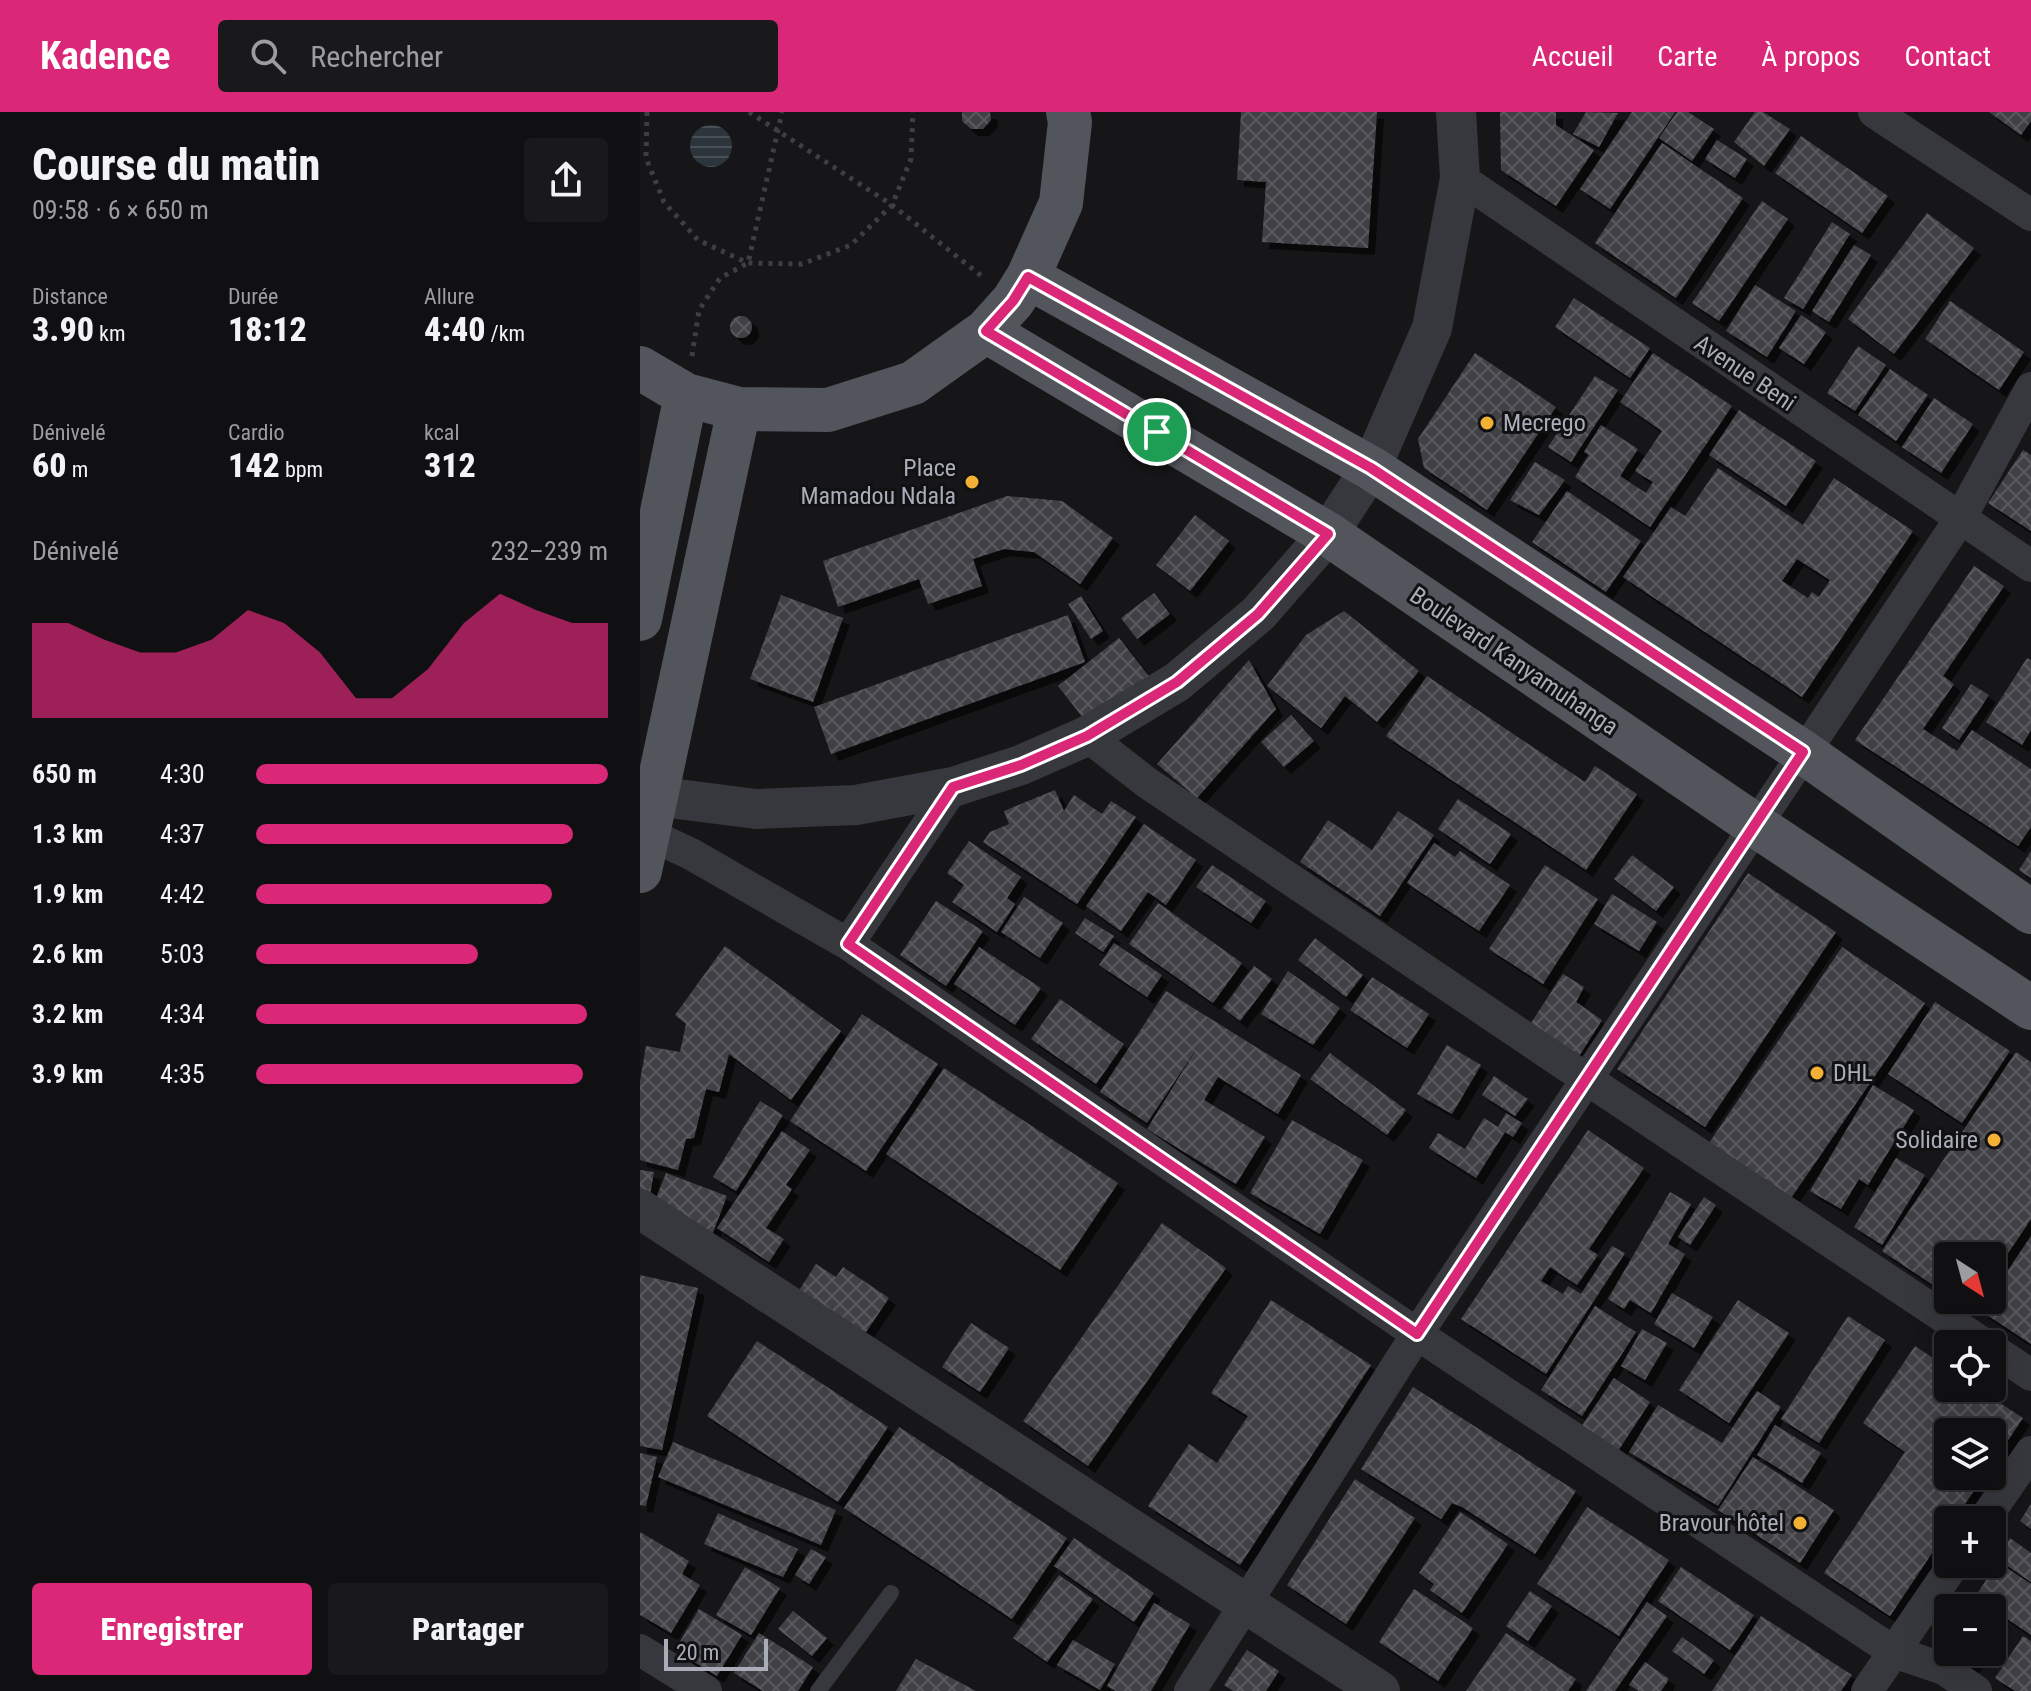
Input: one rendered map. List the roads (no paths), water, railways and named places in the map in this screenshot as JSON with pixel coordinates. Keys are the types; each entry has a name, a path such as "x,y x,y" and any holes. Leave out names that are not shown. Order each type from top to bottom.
{"main road":[{"path":"640,368 686,395 739,409 828,410 913,383 1009,303 1061,203 1070,122 1068,112"},
{"path":"1009,303 1371,468 1803,752 2031,912"},
{"name":"Boulevard Kanyamuhanga","path":"1009,303 1328,534 1755,825 2031,1008"},
{"path":"640,619 686,395"},
{"path":"645,825 739,409"}],"street":[{"path":"645,825 756,809 856,805 953,787 1021,765 1087,736 1177,682 1258,614 1328,534 1371,468 1432,328 1460,178 1456,112"},
{"path":"1874,112 2031,215"},
{"name":"Avenue Beni","path":"1460,178 2031,566"},
{"path":"1190,1691 1417,1334 1960,519 2031,388"},
{"path":"1087,736 1146,782 1963,1330"},
{"path":"848,944 953,787"},
{"path":"645,825 848,944 1417,1334 1894,1652 1944,1669 1976,1691"},
{"path":"640,1209 1380,1691"},
{"path":"2006,1358 2031,1375"},
{"path":"1994,1506 2031,1452"},
{"path":"1867,1691 1944,1578"},
{"path":"640,1650 706,1691"}],"lane":[{"path":"818,1691 891,1593"}],"place":[{"name":"Mecrego","path":"1487,423"},
{"name":"Place Mamadou Ndala","path":"972,482"},
{"name":"DHL","path":"1817,1073"},
{"name":"Solidaire","path":"1994,1140"},
{"name":"Bravour hôtel","path":"1800,1523"}]}
